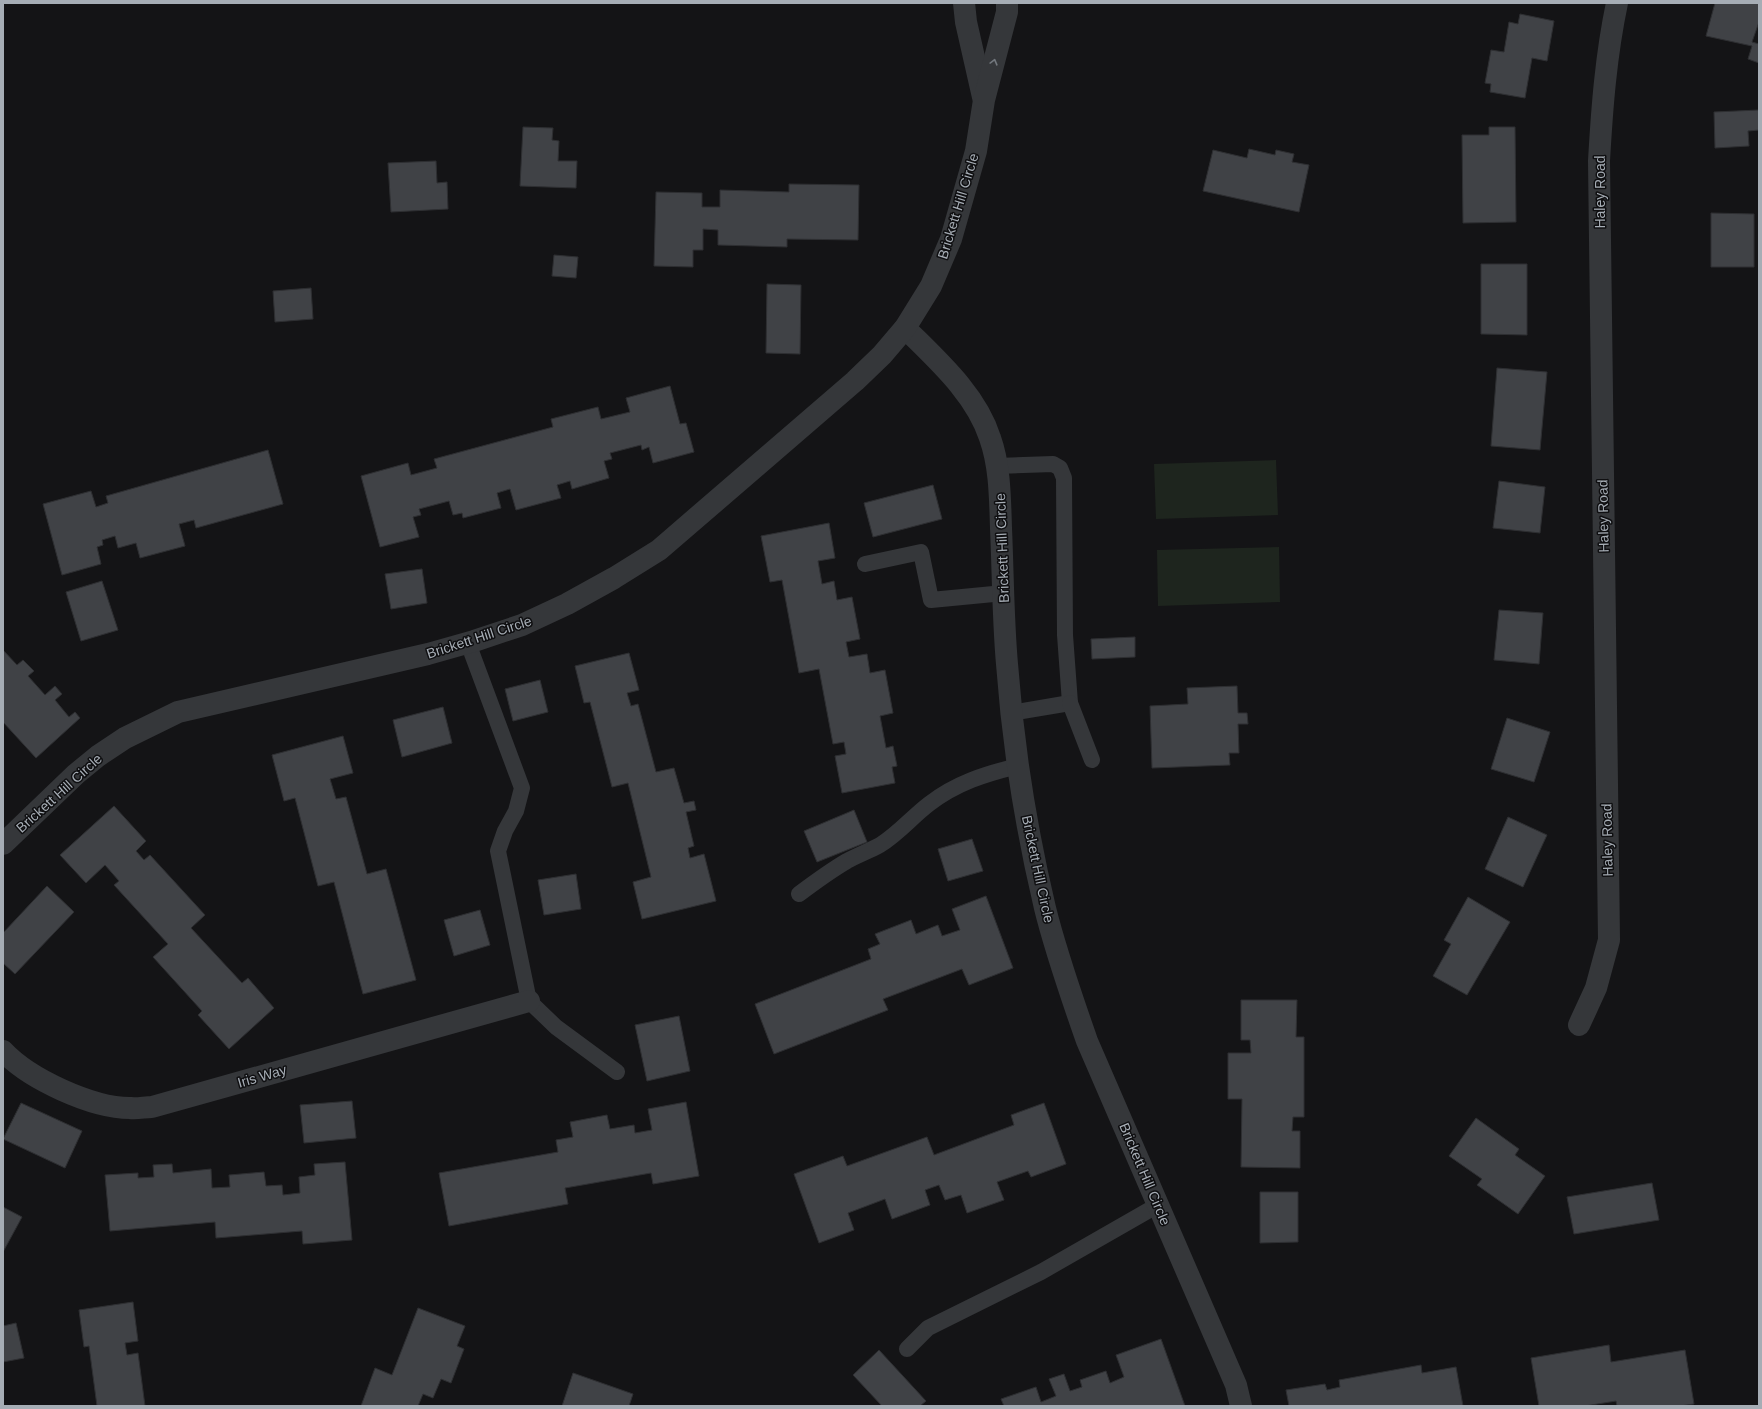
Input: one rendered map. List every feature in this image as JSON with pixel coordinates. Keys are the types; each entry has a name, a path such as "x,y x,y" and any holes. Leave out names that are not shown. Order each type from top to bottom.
{"street":[{"name":"Brickett Hill Circle","path":"964,3 966,22 984,100"},
{"name":"Brickett Hill Circle","path":"3,844 76,774 98,756 125,738 178,712 428,654 468,643 522,625 568,604 659,550 855,381 882,355 905,328 931,286 951,239 976,151 984,100 1007,12 1007,3"},
{"name":"Haley Road","path":"1579,1025 1596,988 1608,940 1599,161 1602,112 1608,62 1618,3"},
{"name":"Brickett Hill Circle","path":"905,328 937,359 966,394 980,415 990,437 997,466 1006,662 1011,713 1018,766 1045,909 1069,990 1087,1042 1236,1385 1241,1406"},
{"name":"Iris Way","path":"3,1052 30,1073 55,1087 84,1098 106,1105 130,1108 152,1107 529,1001"}],"lane":[{"path":"997,466 1053,464 1060,468 1064,478 1065,635 1070,703 1092,760"},
{"path":"865,564 921,552 931,600 1004,593"},
{"path":"468,643 522,788 516,811 505,831 498,851 529,1001 556,1027 617,1072"},
{"path":"1011,713 1070,703"},
{"path":"800,894 818,880 848,861 880,844 904,826 929,804 958,784 984,774 1018,766"},
{"path":"907,1349 928,1328 1042,1272 1158,1205"}],"shaded area":[{"path":"1276,460 1278,515 1156,519 1154,464"},
{"path":"1279,547 1280,602 1158,606 1157,550"}],"building":[{"path":"1715,3 1759,3 1759,22 1752,42 1759,44 1759,63 1748,59 1752,46 1706,36"},
{"path":"1520,14 1554,21 1547,61 1532,58 1525,98 1490,92 1491,84 1485,83 1491,50 1504,52 1509,22 1518,24"},
{"path":"1759,110 1759,130 1748,131 1749,146 1715,148 1714,112"},
{"path":"523,127 553,128 552,140 559,141 558,161 577,161 576,188 520,186"},
{"path":"1489,127 1515,127 1516,222 1463,223 1462,135 1489,135"},
{"path":"1249,149 1275,155 1276,150 1294,154 1292,162 1309,165 1299,212 1203,191 1213,150 1247,158"},
{"path":"436,161 437,183 447,182 448,209 391,212 388,163"},
{"path":"789,184 859,185 858,240 787,239 787,247 718,245 718,230 703,229 703,250 693,250 693,267 654,266 656,192 702,193 702,207 720,207 720,190 789,192"},
{"path":"1711,213 1754,214 1754,267 1711,267"},
{"path":"554,255 578,257 576,278 552,276"},
{"path":"1481,264 1527,264 1527,335 1481,334"},
{"path":"767,284 801,285 800,354 766,353"},
{"path":"311,288 313,319 275,322 273,291"},
{"path":"1497,368 1547,372 1540,450 1491,446"},
{"path":"670,386 680,424 686,423 694,452 653,463 649,447 642,450 641,445 610,453 612,459 604,461 609,478 572,489 570,481 557,485 561,498 516,510 510,489 497,493 501,508 463,518 462,513 453,515 449,501 419,509 421,515 413,517 419,537 380,547 361,476 408,463 411,475 437,468 434,459 553,427 551,419 598,407 601,419 630,412 626,398"},
{"path":"268,450 283,504 196,528 194,520 179,524 185,546 140,558 136,543 118,548 115,536 102,540 103,545 97,547 101,564 62,575 43,504 91,491 96,507 108,503 106,496"},
{"path":"1499,481 1545,487 1540,533 1493,528"},
{"path":"933,485 942,519 873,537 864,503"},
{"path":"829,523 835,558 818,561 822,584 834,581 837,600 852,597 860,639 846,642 849,657 867,654 870,673 885,670 893,713 880,716 886,748 893,746 897,766 892,767 895,783 842,793 835,756 846,754 844,742 833,744 819,669 799,673 782,580 770,582 761,536"},
{"path":"422,569 427,603 391,609 385,574"},
{"path":"102,581 118,630 81,641 66,592"},
{"path":"1499,610 1543,613 1539,664 1494,660"},
{"path":"1135,637 1135,657 1092,659 1091,639"},
{"path":"3,650 17,665 23,660 34,671 28,676 45,695 55,686 62,694 55,700 69,717 75,712 80,718 36,758 3,722"},
{"path":"629,653 639,690 627,693 631,706 638,704 656,772 674,768 684,803 694,801 696,810 686,812 694,846 688,848 690,858 704,854 716,901 642,919 633,882 651,877 628,783 612,787 590,702 584,703 575,666"},
{"path":"540,680 548,712 513,721 505,689"},
{"path":"1237,686 1238,713 1247,713 1248,724 1238,724 1239,753 1229,753 1230,765 1152,768 1150,706 1188,704 1187,688"},
{"path":"443,707 452,743 402,757 393,720"},
{"path":"1507,718 1550,732 1534,782 1491,769"},
{"path":"343,736 353,773 330,779 336,799 346,797 367,874 386,869 416,980 363,994 334,882 318,886 295,798 284,801 272,755"},
{"path":"114,806 146,841 136,851 144,860 150,855 205,915 191,928 242,983 248,978 274,1008 229,1049 198,1015 202,1011 153,957 168,944 114,885 119,881 105,865 86,883 60,855"},
{"path":"854,810 867,842 817,862 804,831"},
{"path":"1508,817 1547,835 1523,887 1485,869"},
{"path":"972,839 983,871 948,881 938,849"},
{"path":"576,874 581,909 544,915 538,880"},
{"path":"47,886 74,912 15,974 3,963 3,933"},
{"path":"986,896 1013,968 969,985 962,969 883,999 888,1010 774,1054 755,1004 871,959 868,949 880,944 875,934 911,920 916,934 938,925 942,936 960,930 952,909"},
{"path":"1468,897 1510,922 1467,995 1433,976 1451,944 1444,940"},
{"path":"480,910 490,945 454,956 444,920"},
{"path":"1241,1000 1297,1000 1296,1037 1304,1037 1304,1117 1293,1117 1292,1131 1300,1131 1300,1168 1241,1167 1242,1099 1228,1099 1228,1053 1251,1053 1250,1040 1241,1040"},
{"path":"679,1016 690,1071 647,1081 635,1025"},
{"path":"352,1101 356,1138 304,1143 300,1105"},
{"path":"686,1102 699,1176 653,1184 651,1173 565,1188 568,1204 449,1226 439,1173 558,1152 556,1140 573,1137 570,1122 607,1115 610,1129 634,1125 635,1133 652,1130 648,1109"},
{"path":"21,1103 82,1131 65,1168 3,1139"},
{"path":"1044,1103 1066,1164 1031,1177 1028,1171 997,1182 1004,1200 967,1213 961,1195 945,1200 939,1185 925,1190 930,1205 892,1219 885,1199 848,1213 854,1230 819,1243 794,1174 843,1156 847,1166 927,1137 934,1155 1014,1125 1011,1115"},
{"path":"1476,1118 1519,1149 1515,1155 1545,1176 1518,1214 1477,1185 1482,1179 1449,1156"},
{"path":"345,1162 352,1240 303,1244 302,1231 216,1238 215,1222 110,1231 105,1175 138,1173 138,1178 154,1177 153,1165 172,1164 173,1173 211,1169 212,1188 230,1187 229,1175 264,1172 266,1186 282,1185 283,1195 300,1193 299,1177 315,1175 314,1164"},
{"path":"1652,1183 1659,1220 1574,1234 1567,1197"},
{"path":"1260,1192 1298,1192 1298,1242 1260,1243"},
{"path":"3,1207 22,1217 3,1252"},
{"path":"133,1302 138,1341 125,1343 127,1355 138,1353 145,1406 97,1406 89,1346 84,1347 79,1310"},
{"path":"418,1308 465,1326 457,1346 464,1349 451,1383 441,1379 433,1398 423,1394 418,1406 361,1406 375,1368 392,1375"},
{"path":"16,1323 24,1358 3,1362 3,1326"},
{"path":"1161,1339 1185,1406 1004,1406 1001,1399 1036,1387 1041,1402 1056,1396 1049,1379 1064,1374 1070,1391 1082,1387 1080,1380 1106,1371 1110,1383 1124,1377 1116,1355"},
{"path":"1609,1345 1611,1362 1685,1350 1694,1404 1680,1406 1617,1406 1616,1401 1585,1406 1539,1406 1531,1358"},
{"path":"879,1350 926,1401 920,1406 882,1406 853,1375"},
{"path":"1421,1365 1422,1373 1456,1367 1463,1406 1289,1406 1286,1390 1325,1384 1327,1390 1340,1387 1339,1380"},
{"path":"573,1373 633,1394 629,1406 562,1406"}]}
